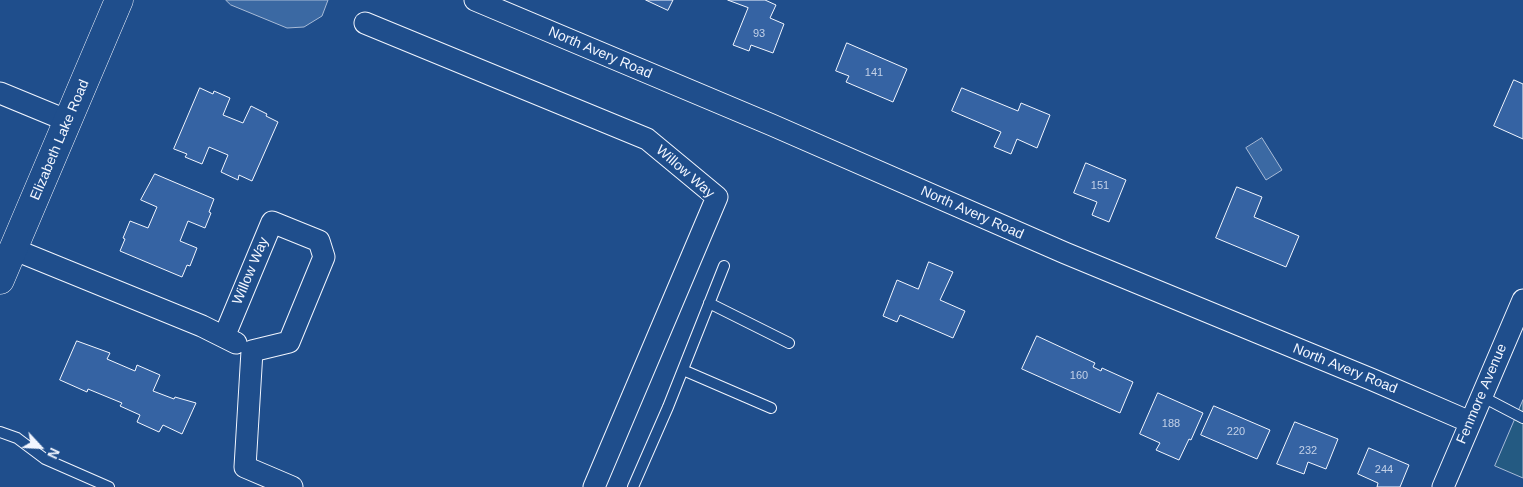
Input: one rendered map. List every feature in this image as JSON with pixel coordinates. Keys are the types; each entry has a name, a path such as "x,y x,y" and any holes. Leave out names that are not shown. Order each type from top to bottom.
{"main road":[{"name":"Elizabeth Lake Road","path":"0,280 119,0"}],"street":[{"name":"North Avery Road","path":"475,0 772,125 1065,253 1470,422"},
{"name":"Willow Way","path":"365,23 647,139 717,197 594,487"},
{"path":"0,93 68,121"},
{"name":"Willow Way","path":"224,337 272,222 319,241 324,257 289,342 252,351"},
{"path":"13,250 202,326 252,351 245,467 292,487"},
{"name":"Fenmore Avenue","path":"1443,487 1523,300"}],"lane":[{"path":"633,487 668,408 724,266"},
{"path":"709,303 789,343"},
{"path":"683,370 771,408"},
{"path":"1481,396 1523,418"},
{"path":"0,432 17,438 45,459 109,487"}],"shaded area":[{"path":"226,0 328,0 322,16 304,27 287,28 231,5"},
{"path":"1262,138 1282,170 1266,180 1246,148"},
{"path":"1523,400 1523,478 1495,466"}],"building":[{"path":"646,0 673,0 668,10"},
{"path":"728,0 765,0 776,5 770,18 784,24 773,53 751,45 749,51 733,45 748,8"},
{"path":"847,43 907,69 893,102 846,82 849,76 836,71"},
{"path":"1514,80 1523,84 1523,139 1494,126"},
{"path":"200,88 213,94 214,91 230,98 223,115 243,123 251,106 278,122 252,181 239,175 238,180 221,172 228,155 209,147 202,164 185,157 187,154 174,149"},
{"path":"962,88 1018,111 1021,103 1050,115 1037,148 1017,139 1011,154 994,147 1001,132 952,111"},
{"path":"1086,163 1126,180 1109,222 1092,215 1097,202 1074,193"},
{"path":"155,174 214,199 205,228 188,221 180,241 197,248 190,266 187,265 182,277 120,251 130,221 148,228 157,207 141,200"},
{"path":"1237,187 1262,197 1254,217 1299,236 1286,267 1216,238"},
{"path":"929,262 953,272 940,300 965,311 953,338 900,315 897,322 883,316 897,280 918,289"},
{"path":"1037,336 1095,363 1093,367 1101,371 1102,368 1133,382 1120,413 1022,369"},
{"path":"77,341 110,353 107,359 135,371 137,365 160,375 153,391 174,399 175,397 196,403 182,434 163,425 159,432 137,422 140,415 120,406 122,403 88,389 87,392 60,380"},
{"path":"1158,393 1203,413 1191,440 1189,439 1179,460 1156,450 1160,443 1140,434"},
{"path":"1214,406 1270,430 1257,459 1201,435"},
{"path":"1295,422 1338,439 1326,469 1308,462 1304,474 1277,464"},
{"path":"1369,448 1409,465 1400,487 1377,487 1378,483 1358,474"}]}
